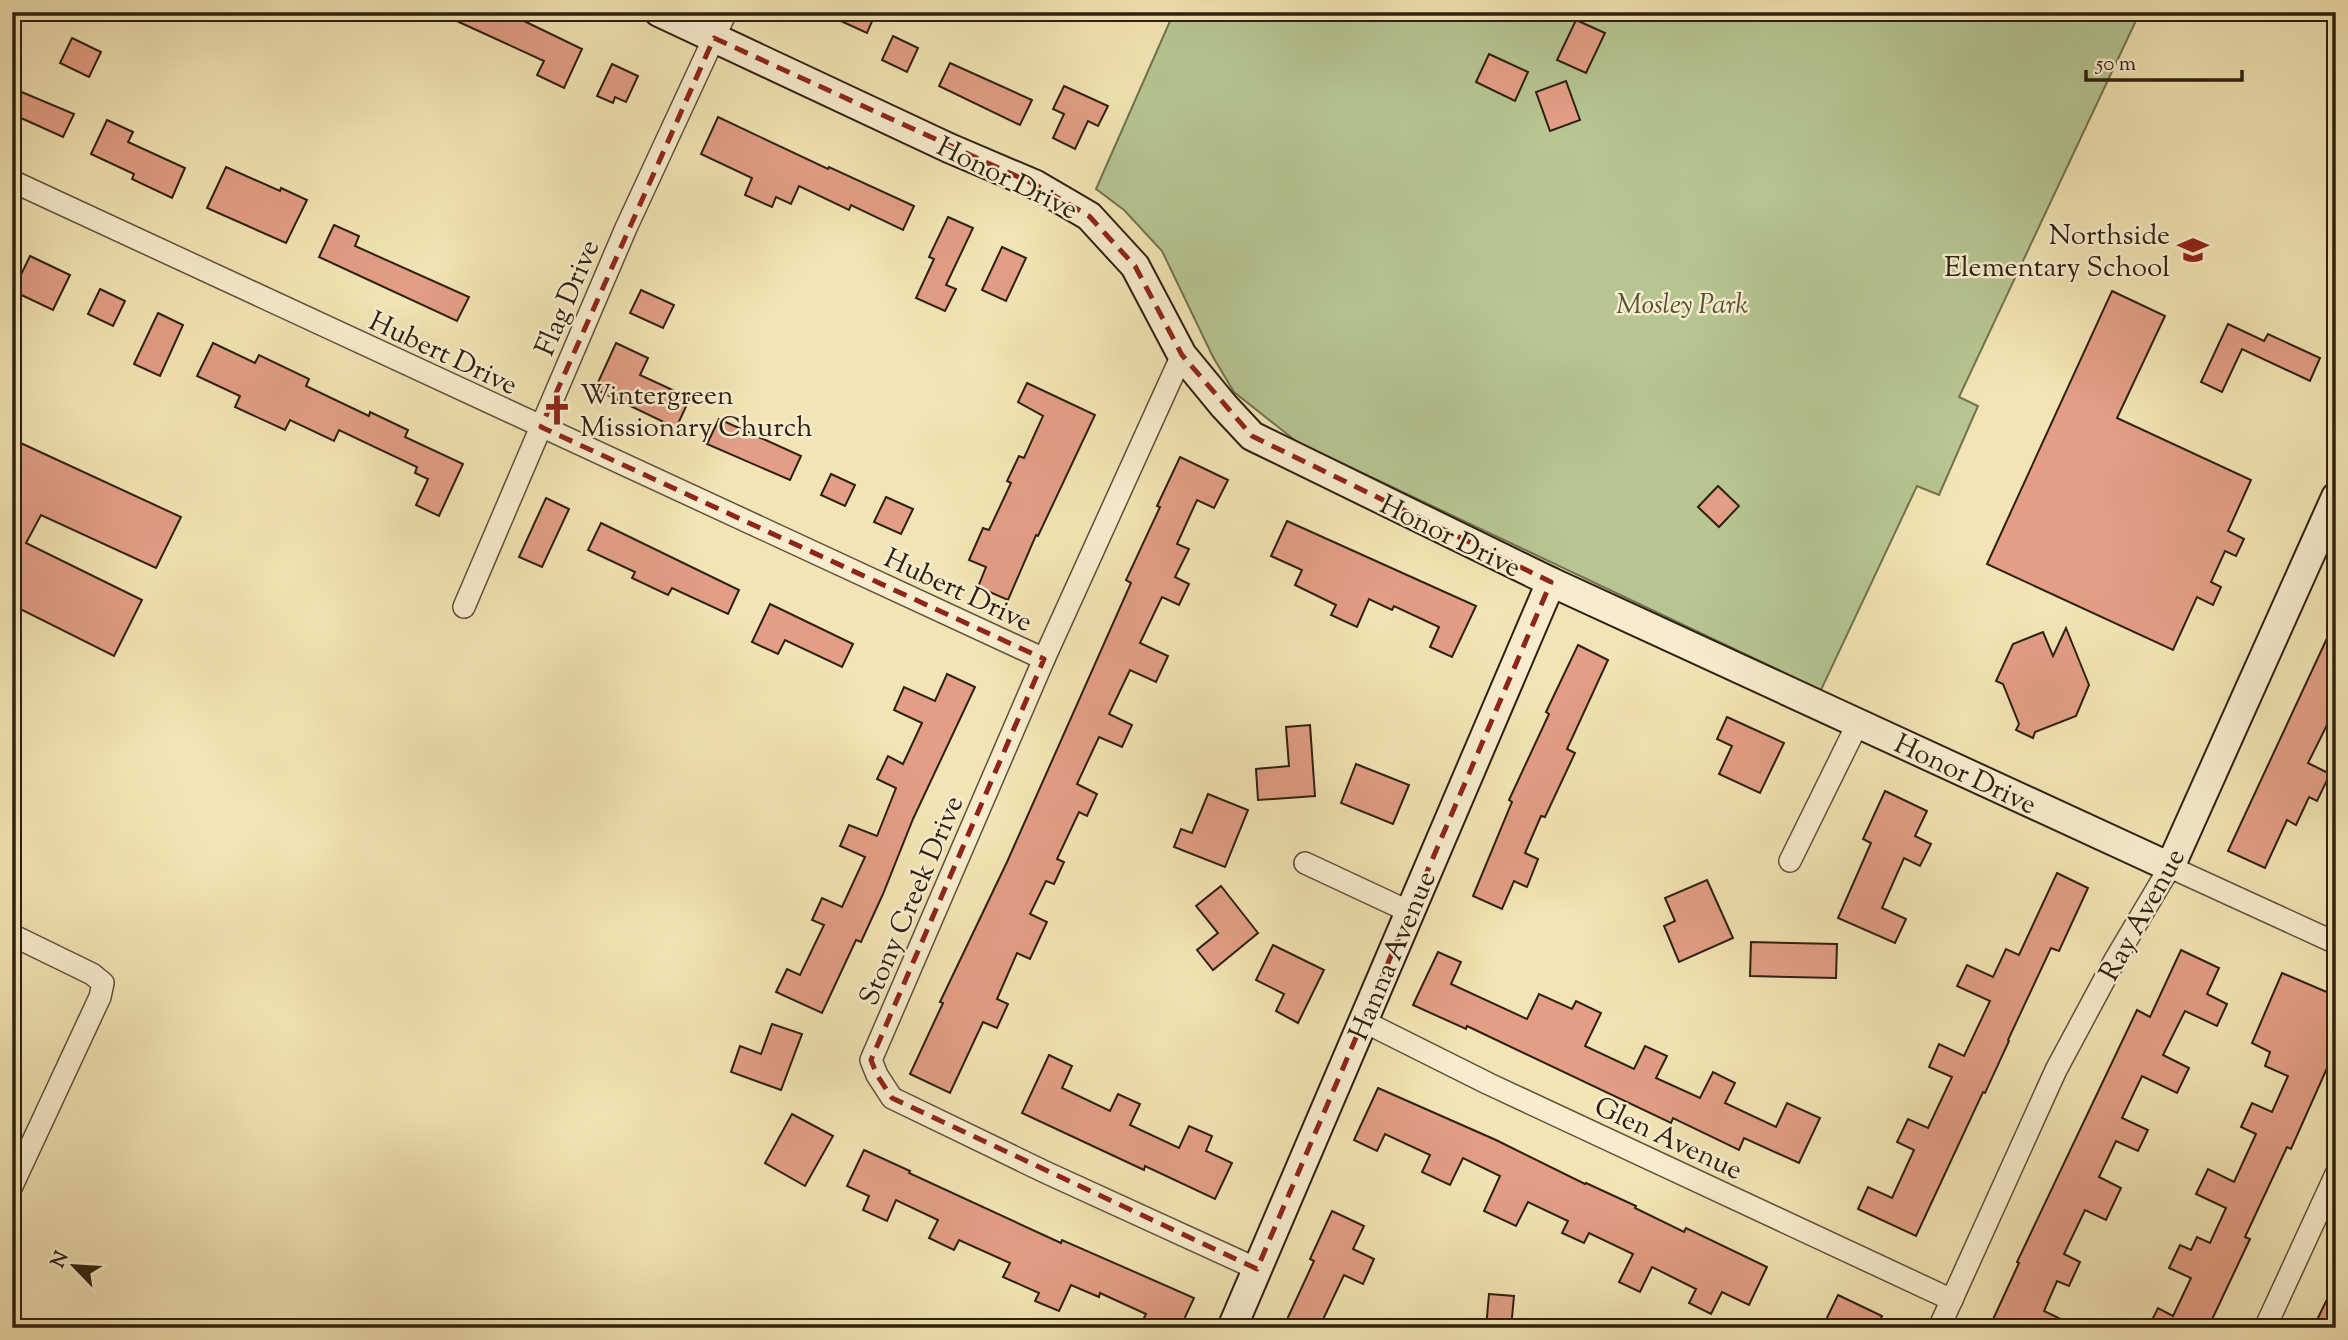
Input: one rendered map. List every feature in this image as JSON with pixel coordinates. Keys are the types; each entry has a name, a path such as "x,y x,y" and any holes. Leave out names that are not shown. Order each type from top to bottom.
{"street":[{"name":"Honor Drive","path":"659,12 949,148 1036,185 1089,216 1135,266 1182,355 1252,436 1551,582 2336,943"},
{"name":"Flag Drive","path":"464,607 626,228 726,12"},
{"name":"Hubert Drive","path":"12,181 1044,659"},
{"name":"Stony Creek Drive","path":"1182,355 1044,659 872,1060 892,1098 1045,1172 1257,1269"},
{"name":"Ray Avenue","path":"1938,1328 2056,1070 2169,867 2336,497"},
{"name":"Hanna Avenue","path":"1231,1328 1551,582"},
{"path":"1790,861 1858,723"},
{"path":"1305,863 1410,912"},
{"path":"12,935 92,974 103,983 100,997 12,1186"},
{"name":"Glen Avenue","path":"1363,1021 1489,1084 1952,1300"},
{"path":"2265,1328 2336,1174"}],"highlighted area":[{"path":"714,38 1036,185 1089,216 1135,266 1182,355 1252,436 1551,582 1257,1269 892,1098 871,1060 1044,659 541,427"}],"green space":[{"name":"Mosley Park","path":"1174,12 2140,12 1959,397 1978,406 1939,495 1917,486 1821,690 1297,442 1234,392 1213,357 1162,251 1124,210 1096,189"}],"building":[{"path":"437,12 513,12 526,18 524,21 582,49 564,88 537,75 544,61"},
{"path":"821,12 876,12 867,33"},
{"path":"1576,20 1605,33 1586,73 1557,60"},
{"path":"893,36 918,48 907,72 882,60"},
{"path":"72,38 101,52 89,77 60,63"},
{"path":"1489,54 1528,72 1515,101 1476,82"},
{"path":"950,63 1032,100 1020,125 939,86"},
{"path":"612,64 638,76 626,102 615,97 613,103 597,96"},
{"path":"1566,81 1580,120 1550,131 1536,92"},
{"path":"1064,86 1108,106 1098,126 1088,121 1075,149 1053,138 1064,114 1053,109"},
{"path":"12,88 74,114 63,137 12,114"},
{"path":"718,117 914,206 903,230 851,205 849,210 799,186 791,204 776,197 772,207 745,195 752,178 701,154"},
{"path":"107,120 133,132 128,142 185,168 172,198 132,179 134,174 91,154"},
{"path":"226,167 307,200 286,243 207,208"},
{"path":"948,217 973,228 946,285 956,289 945,311 916,298 934,259 929,257"},
{"path":"334,225 359,236 355,246 469,297 457,321 319,257"},
{"path":"1002,247 1026,258 1006,301 982,290"},
{"path":"30,256 70,275 53,310 13,291"},
{"path":"100,289 125,301 113,326 88,314"},
{"path":"641,290 674,305 663,328 630,313"},
{"path":"2112,291 2165,316 2117,418 2251,480 2228,531 2244,539 2236,556 2225,551 2211,582 2221,587 2213,605 2197,597 2173,650 1987,564"},
{"path":"158,313 183,325 160,376 134,364"},
{"path":"2228,324 2264,341 2268,334 2320,358 2310,381 2242,349 2222,392 2201,382"},
{"path":"213,343 255,363 259,355 309,379 306,386 369,416 370,412 408,430 405,437 463,464 439,516 416,505 428,479 415,473 417,467 339,430 334,441 290,420 285,430 235,407 240,396 197,376"},
{"path":"616,343 648,358 640,375 690,398 676,428 595,389"},
{"path":"1027,383 1095,415 1038,536 1036,535 1008,600 978,587 986,567 969,560 983,528 989,530 1011,483 1007,481 1019,456 1024,458 1043,416 1018,402"},
{"path":"719,419 801,456 790,480 707,444"},
{"path":"12,439 181,517 156,568 41,515 26,543 142,600 114,656 12,605"},
{"path":"1180,457 1228,480 1214,508 1197,500 1177,544 1189,549 1175,577 1189,584 1179,605 1162,597 1140,643 1168,656 1156,682 1130,670 1109,714 1132,725 1122,747 1099,737 1077,784 1097,794 1087,816 1079,812 1057,859 1064,862 1054,884 1046,881 1030,914 1047,922 1030,959 1017,953 997,999 1008,1004 997,1028 983,1022 950,1093 910,1074 943,1003 940,1002 1007,862 1131,583 1126,580"},
{"path":"831,474 855,485 845,506 821,495"},
{"path":"1718,486 1739,506 1719,527 1698,507"},
{"path":"886,497 913,509 901,534 874,522"},
{"path":"546,498 569,509 542,567 519,557"},
{"path":"1287,521 1476,606 1452,657 1430,647 1439,627 1394,606 1392,610 1369,599 1357,627 1331,615 1336,605 1295,585 1302,570 1271,556"},
{"path":"601,523 739,590 728,614 672,588 668,595 632,578 635,572 588,550"},
{"path":"770,604 853,644 842,667 785,640 778,654 752,642"},
{"path":"2336,619 2336,707 2308,763 2330,774 2317,801 2309,797 2296,825 2287,820 2265,868 2228,851"},
{"path":"2066,628 2089,685 2076,716 2035,732 2033,738 2016,730 2019,724 2003,684 1996,681 2013,644 2043,632 2053,656"},
{"path":"1578,645 1608,660 1567,749 1575,753 1545,817 1541,816 1525,853 1538,859 1527,887 1514,881 1502,909 1473,896 1512,802 1509,800"},
{"path":"947,674 975,687 913,819 861,942 856,940 822,1013 776,992 787,969 800,975 824,925 812,920 822,898 842,907 865,857 840,846 849,825 877,836 896,788 877,779 888,756 903,764 922,723 894,710 904,687 935,701"},
{"path":"1727,717 1784,743 1760,793 1719,774 1732,746 1717,739"},
{"path":"1310,725 1315,796 1258,800 1256,769 1289,766 1286,727"},
{"path":"1356,764 1409,785 1393,824 1341,803"},
{"path":"1885,791 1927,811 1915,836 1931,844 1920,866 1904,858 1882,908 1906,919 1895,943 1838,918 1871,843 1863,839"},
{"path":"1208,794 1248,810 1225,867 1174,847 1181,829 1192,833"},
{"path":"2057,873 2088,888 2059,951 2051,948 1916,1236 1858,1209 1868,1187 1892,1198 1914,1150 1897,1142 1908,1119 1928,1128 1952,1077 1929,1067 1939,1044 1964,1056 1990,1001 1957,986 1967,965 1993,977 2006,949 2019,955"},
{"path":"1707,880 1733,938 1679,962 1664,926 1675,921 1665,898"},
{"path":"1221,886 1258,933 1213,970 1197,950 1218,933 1196,906"},
{"path":"1751,942 1837,944 1836,978 1750,976"},
{"path":"1273,945 1324,970 1298,1023 1276,1011 1284,994 1256,980"},
{"path":"2181,950 2219,968 2207,994 2227,1004 2217,1026 2185,1011 2163,1055 2189,1068 2177,1093 2142,1076 2122,1118 2148,1130 2138,1151 2116,1141 2099,1177 2121,1188 2106,1220 2085,1210 2064,1254 2080,1262 2069,1286 2057,1281 2044,1311 2079,1328 1989,1328 2019,1263 2017,1262 2137,1010 2150,1017"},
{"path":"1438,952 1461,962 1451,984 1527,1019 1539,994 1572,1009 1576,1001 1601,1013 1585,1046 1634,1069 1645,1046 1667,1056 1656,1078 1700,1098 1713,1072 1735,1083 1725,1103 1776,1127 1787,1103 1820,1118 1799,1163 1744,1138 1739,1150 1673,1118 1671,1123 1467,1026 1466,1029 1413,1005"},
{"path":"2282,973 2336,996 2336,1048 2291,1149 2287,1147 2245,1237 2250,1239 2208,1328 2148,1328 2158,1308 2173,1316 2191,1278 2169,1268 2180,1245 2191,1250 2197,1237 2210,1243 2226,1208 2196,1194 2208,1169 2234,1182 2256,1134 2241,1127 2252,1103 2272,1112 2288,1076 2265,1066 2270,1052 2252,1043"},
{"path":"772,1024 802,1034 781,1090 731,1072 740,1046 761,1054"},
{"path":"1049,1055 1072,1066 1062,1088 1110,1111 1118,1094 1140,1104 1130,1125 1179,1148 1189,1126 1212,1136 1206,1151 1232,1163 1215,1199 1145,1166 1144,1170 1022,1113"},
{"path":"1378,1088 1496,1140 1636,1206 1635,1208 1684,1232 1686,1228 1767,1267 1749,1305 1722,1292 1711,1314 1689,1303 1696,1289 1652,1267 1640,1292 1619,1282 1633,1254 1589,1233 1584,1243 1562,1233 1568,1221 1528,1202 1516,1226 1484,1211 1500,1176 1463,1158 1450,1185 1422,1172 1430,1155 1385,1134 1377,1151 1354,1140"},
{"path":"792,1114 833,1136 805,1186 765,1163"},
{"path":"864,1150 1061,1243 1062,1240 1194,1298 1180,1328 1139,1328 1146,1314 1100,1293 1099,1297 1071,1285 1059,1311 1035,1301 1039,1293 1003,1277 1010,1263 959,1240 954,1250 929,1238 938,1220 896,1200 887,1221 863,1210 869,1196 847,1186"},
{"path":"1332,1211 1364,1226 1353,1249 1374,1259 1363,1284 1344,1275 1319,1328 1283,1328 1314,1261 1310,1259"},
{"path":"2336,1281 2336,1328 2313,1328"},
{"path":"1489,1294 1514,1296 1511,1328 1486,1328"},
{"path":"1838,1295 1882,1316 1876,1328 1822,1328"}],"place":[{"name":"Northside Elementary School","path":"2193,250"},
{"name":"Wintergreen Missionary Church","path":"557,410"}]}
